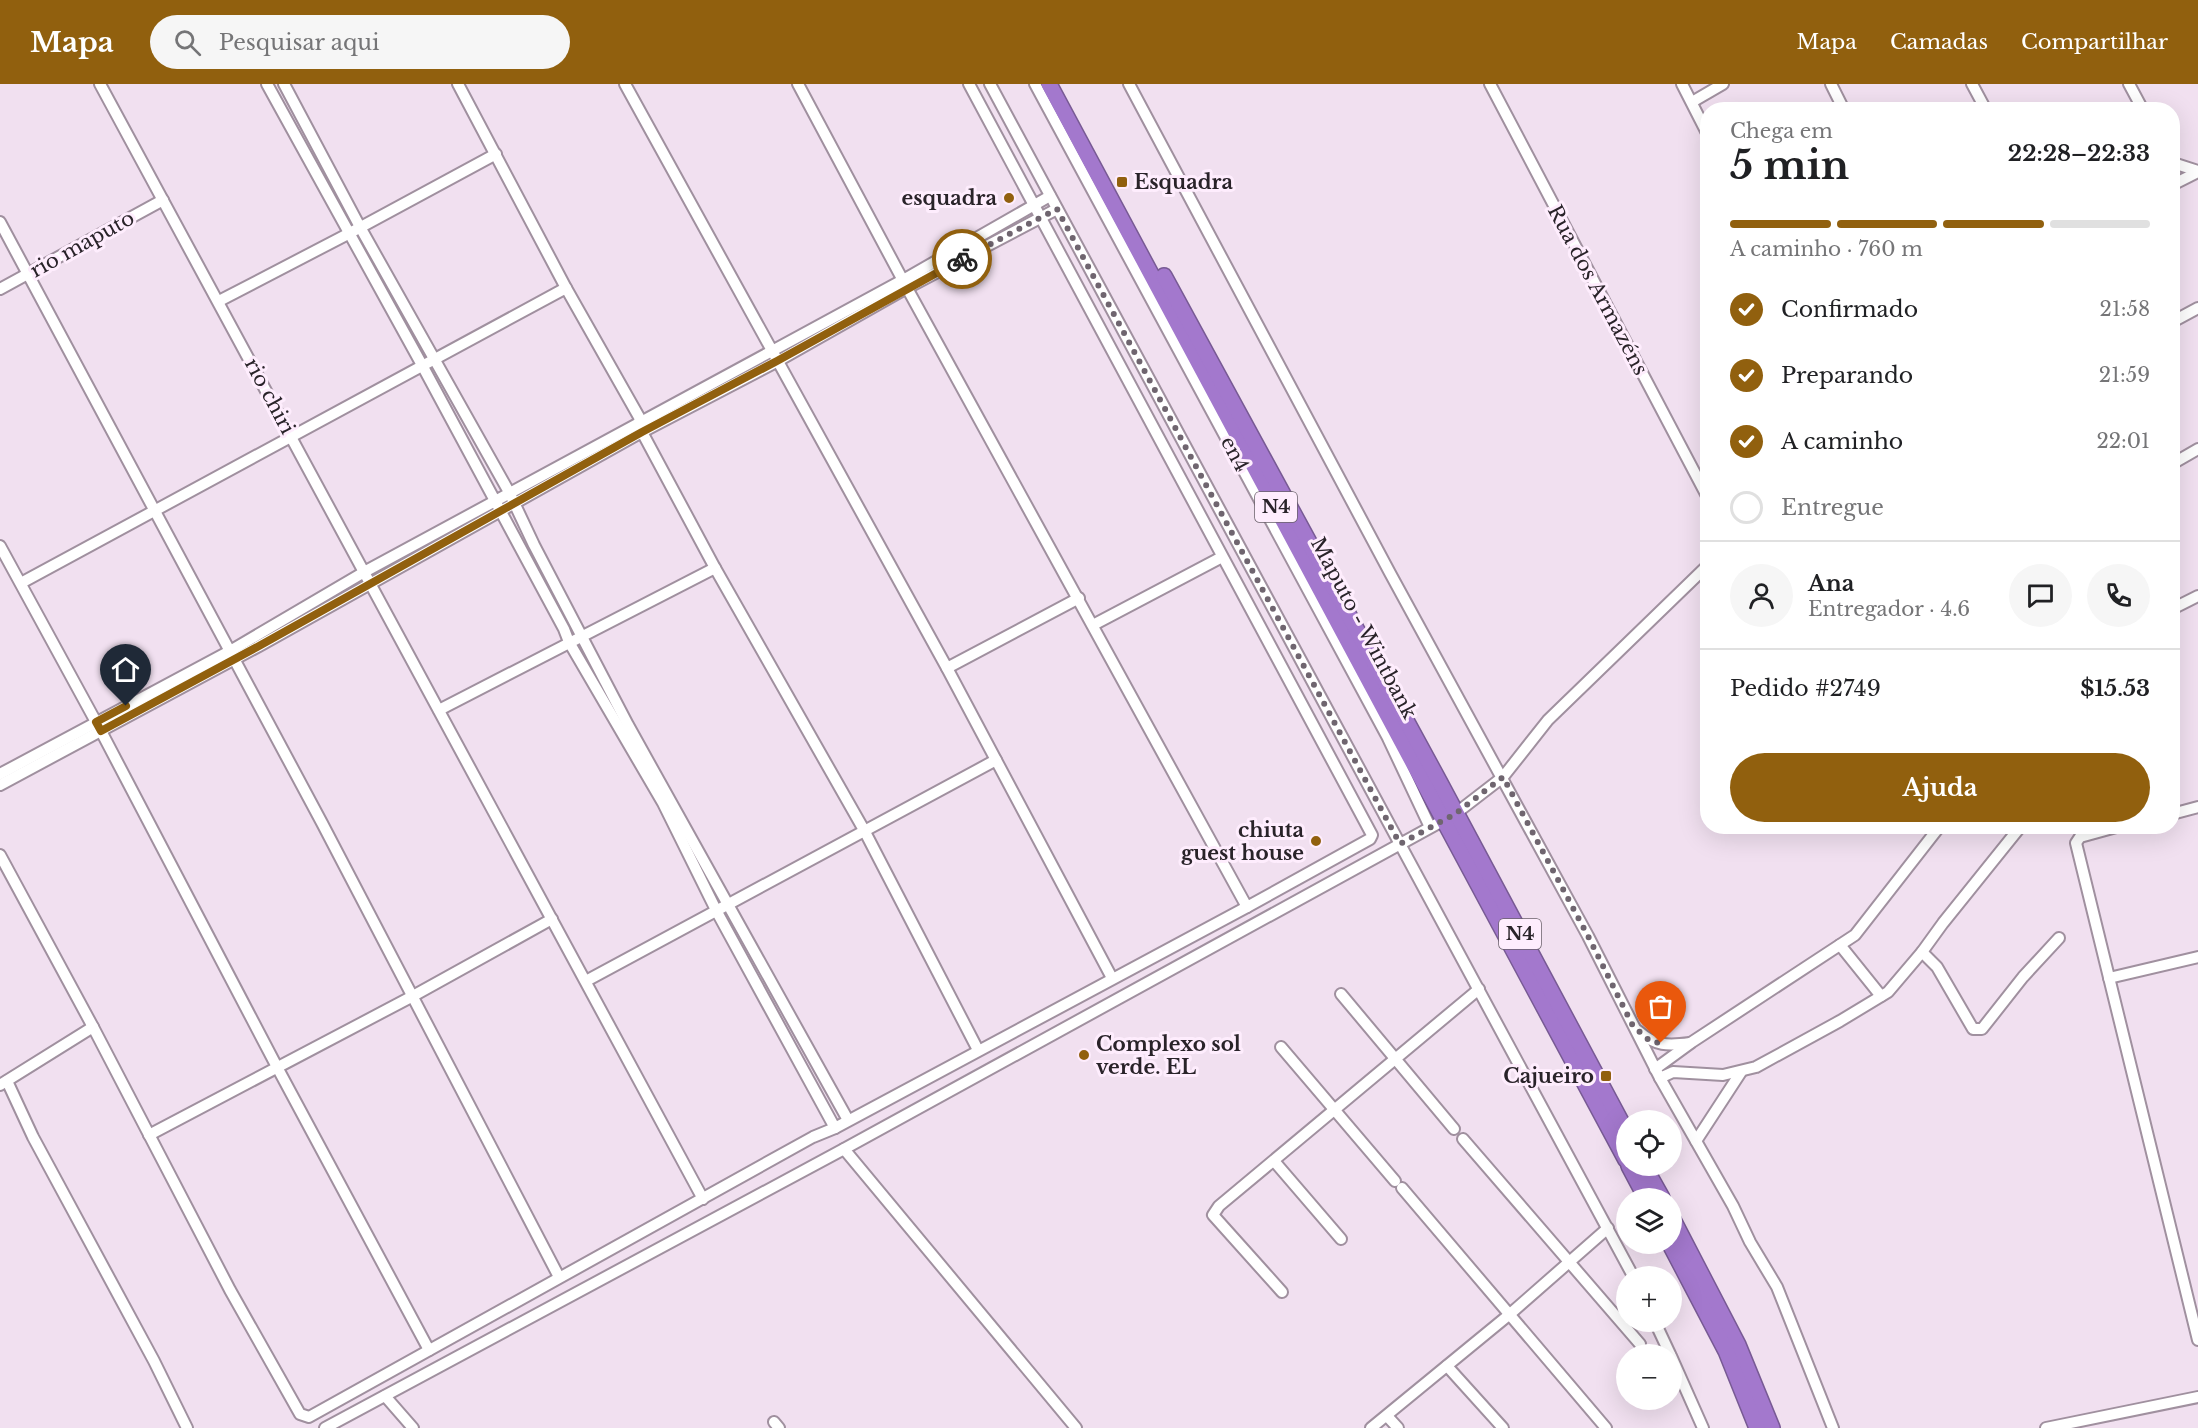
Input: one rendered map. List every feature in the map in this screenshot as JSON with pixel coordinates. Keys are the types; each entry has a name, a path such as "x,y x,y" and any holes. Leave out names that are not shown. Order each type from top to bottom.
{"highway":[{"name":"Maputo - Wintbank","path":"1049,84 1616,1141"},
{"name":"Maputo - Wintbank","path":"1061,84 1443,820 1616,1114"},
{"path":"1682,1237 1738,1346 1772,1428"},
{"path":"1675,1254 1726,1351 1757,1428"}],"street":[{"name":"rio chiri","path":"100,84 372,582 703,1198"},
{"path":"267,84 498,505 569,642 663,803 717,912 835,1128"},
{"path":"284,84 360,227 515,503 534,545 628,725 848,1120"},
{"path":"458,84 566,288 639,417 641,427 716,568 864,830 978,1050"},
{"path":"625,84 947,668 1112,978"},
{"path":"798,84 905,284 1247,907"},
{"path":"0,855 93,1027 230,1290 300,1414 309,1417 813,1137 835,1128 1370,839 1372,835 969,84"},
{"path":"990,84 1628,1266"},
{"name":"en4","path":"1035,84 1383,729 1443,820"},
{"path":"1129,84 1390,573 1503,777 1658,1073 1733,1206 1749,1242 1777,1287 1833,1428"},
{"name":"Rua dos Armazéns","path":"1490,84 1700,483"},
{"path":"1682,84 1700,119"},
{"path":"1692,102 1723,84"},
{"path":"1831,84 1840,102"},
{"path":"1972,84 1982,102"},
{"path":"2129,84 2139,102"},
{"path":"219,301 496,154"},
{"path":"2180,165 2198,171"},
{"path":"2180,181 2198,171"},
{"path":"0,785 98,727 372,582 498,505 509,492 777,361 1050,195"},
{"name":"rio maputo","path":"0,289 163,200"},
{"path":"232,655 366,571 498,505 515,503 771,350 1057,209"},
{"path":"0,222 413,996 559,1277"},
{"path":"21,583 566,288"},
{"path":"2180,318 2198,308"},
{"path":"2180,459 2198,449"},
{"path":"0,546 429,1350"},
{"path":"1093,624 1222,557"},
{"path":"439,710 716,568"},
{"path":"325,1428 844,1149 1443,820 1503,777 1548,720 1700,573"},
{"path":"2180,605 2198,596"},
{"path":"947,668 1078,598"},
{"path":"0,774 98,727"},
{"path":"586,981 996,760"},
{"path":"2180,812 2198,807"},
{"path":"1658,1073 1692,1042 1855,935 1934,834"},
{"path":"1658,1073 1723,1075 1741,1072 1807,1040 1888,992 2015,834"},
{"path":"2091,834 2080,837 2076,843 2198,1340"},
{"path":"149,1135 413,996 552,919"},
{"path":"1922,952 1936,967 1973,1029 1977,1030 1982,1029 2023,977 2059,938"},
{"path":"1840,945 1881,996"},
{"path":"2109,978 2198,957"},
{"path":"1282,1292 1213,1215 1218,1206 1479,989"},
{"path":"1341,994 1454,1129"},
{"path":"1633,1026 1651,1042 1678,1044 1692,1042"},
{"path":"93,1027 4,1083 188,1428"},
{"path":"1281,1047 1606,1428"},
{"path":"1696,1141 1741,1072"},
{"path":"1463,1139 1640,1344"},
{"path":"844,1149 1076,1428"},
{"path":"1274,1161 1341,1239"},
{"path":"1371,1428 1510,1314 1608,1228"},
{"path":"1447,1366 1503,1428"},
{"path":"1682,1380 1703,1428"},
{"path":"386,1395 413,1428"},
{"path":"2046,1428 2198,1397"},
{"path":"1387,1416 1398,1428"}],"way so far":[{"path":"962,259 1057,209 1400,844 1455,814 1503,777 1633,1026 1651,1042 1661,1043"}],"place":[{"name":"Esquadra","path":"1122,182"},
{"name":"esquadra","path":"1009,198"},
{"name":"chiuta guest house","path":"1316,841"},
{"name":"Complexo sol verde. EL","path":"1084,1055"},
{"name":"Cajueiro","path":"1606,1076"}],"route":[{"path":"126,706 96,722 101,731 259,646 642,432 962,259"}]}
